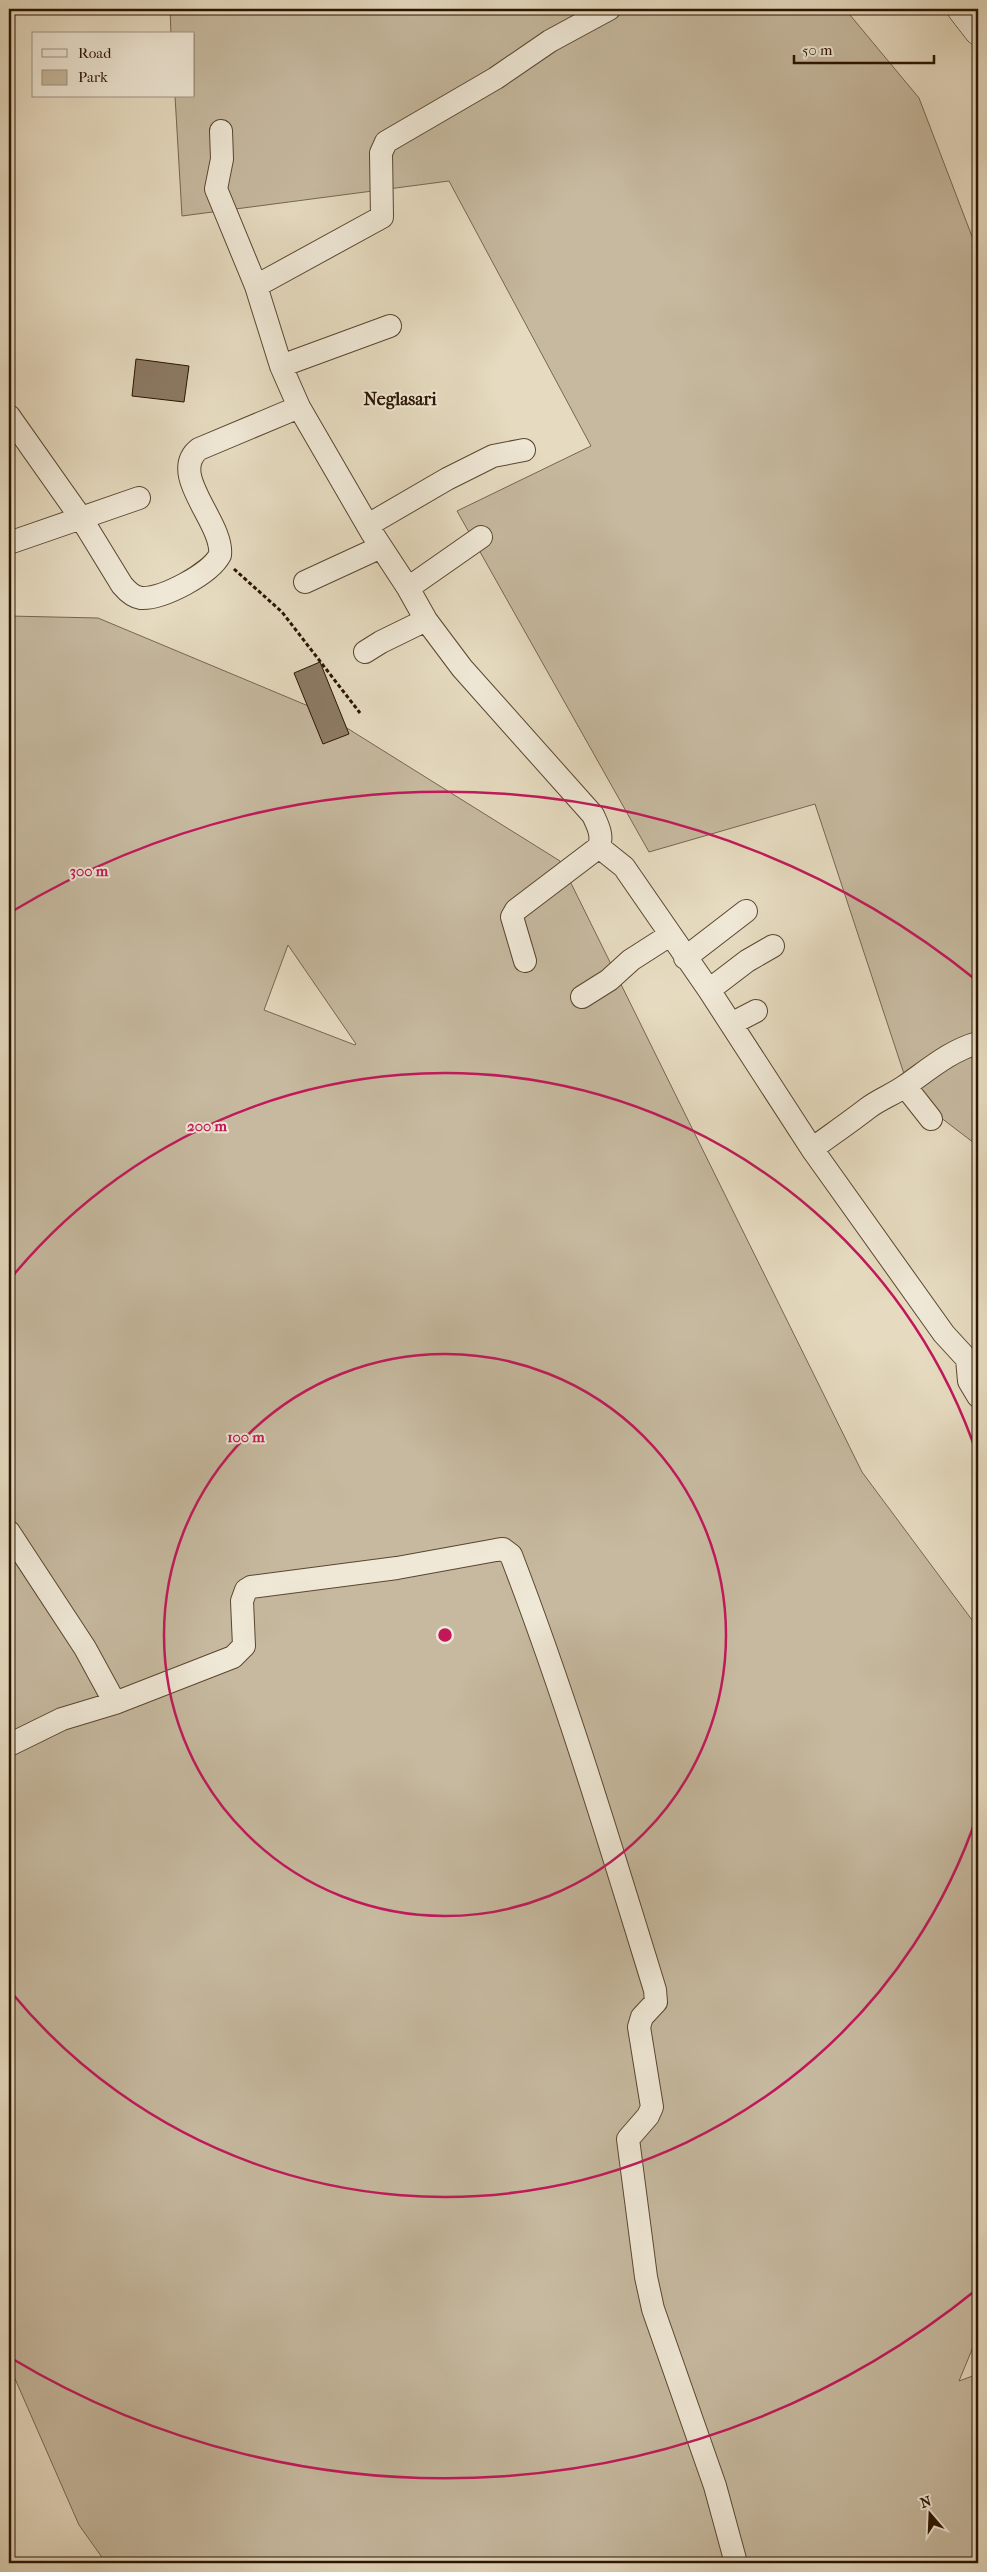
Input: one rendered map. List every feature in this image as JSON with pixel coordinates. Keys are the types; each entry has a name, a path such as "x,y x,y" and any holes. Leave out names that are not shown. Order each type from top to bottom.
{"street":[{"path":"256,286 382,217 381,154 386,142 496,78 550,41 609,9"},
{"path":"961,9 978,31"},
{"path":"221,131 222,159 216,189 256,286 281,366 299,407 426,620 462,668 593,815 599,828 601,840 599,848 516,910 512,918 525,961"},
{"path":"281,366 390,326"},
{"path":"9,416 81,518 122,585 129,593 142,598 184,585 210,567 220,555 219,543 189,476 188,461 192,455 199,449 299,407"},
{"path":"368,525 447,478 493,456 524,450"},
{"path":"9,543 139,498"},
{"path":"408,588 481,536"},
{"path":"305,582 381,547"},
{"path":"365,652 426,620"},
{"path":"599,848 624,867 685,958 709,990 812,1149 944,1334 972,1360 969,1381 978,1396"},
{"path":"685,958 746,911"},
{"path":"582,997 608,980 631,960 670,935"},
{"path":"709,990 747,961 773,946"},
{"path":"731,1024 756,1011"},
{"path":"812,1149 857,1118 869,1107 905,1086 952,1054 978,1043"},
{"path":"905,1086 931,1119"},
{"path":"9,1532 85,1648 115,1703"},
{"path":"9,1744 62,1719 115,1703 222,1662 240,1652 244,1646 245,1637 243,1595 251,1587 397,1568 503,1549 511,1555 547,1648 576,1732 655,1990 656,2002 642,2017 638,2027 652,2107 648,2116 628,2139 646,2277 653,2309 715,2486 736,2563"}],"path":[{"path":"220,555 282,612 360,713"}],"green space":[{"path":"170,9 845,9 919,98 978,252 978,1146 911,1095 815,804 649,852 457,511 591,446 449,181 182,216 175,98 195,98 195,32 171,32"},
{"path":"9,616 98,618 318,710 560,861 862,1472 978,1628 978,2335 959,2381 978,2374 978,2563 106,2563 79,2525 9,2365","holes":["288,945 356,1044 264,1010"]}],"building":[{"path":"136,359 189,366 184,402 132,396"},
{"path":"320,662 349,734 323,744 294,673"}],"district":[{"name":"Neglasari","path":"400,399"}]}
